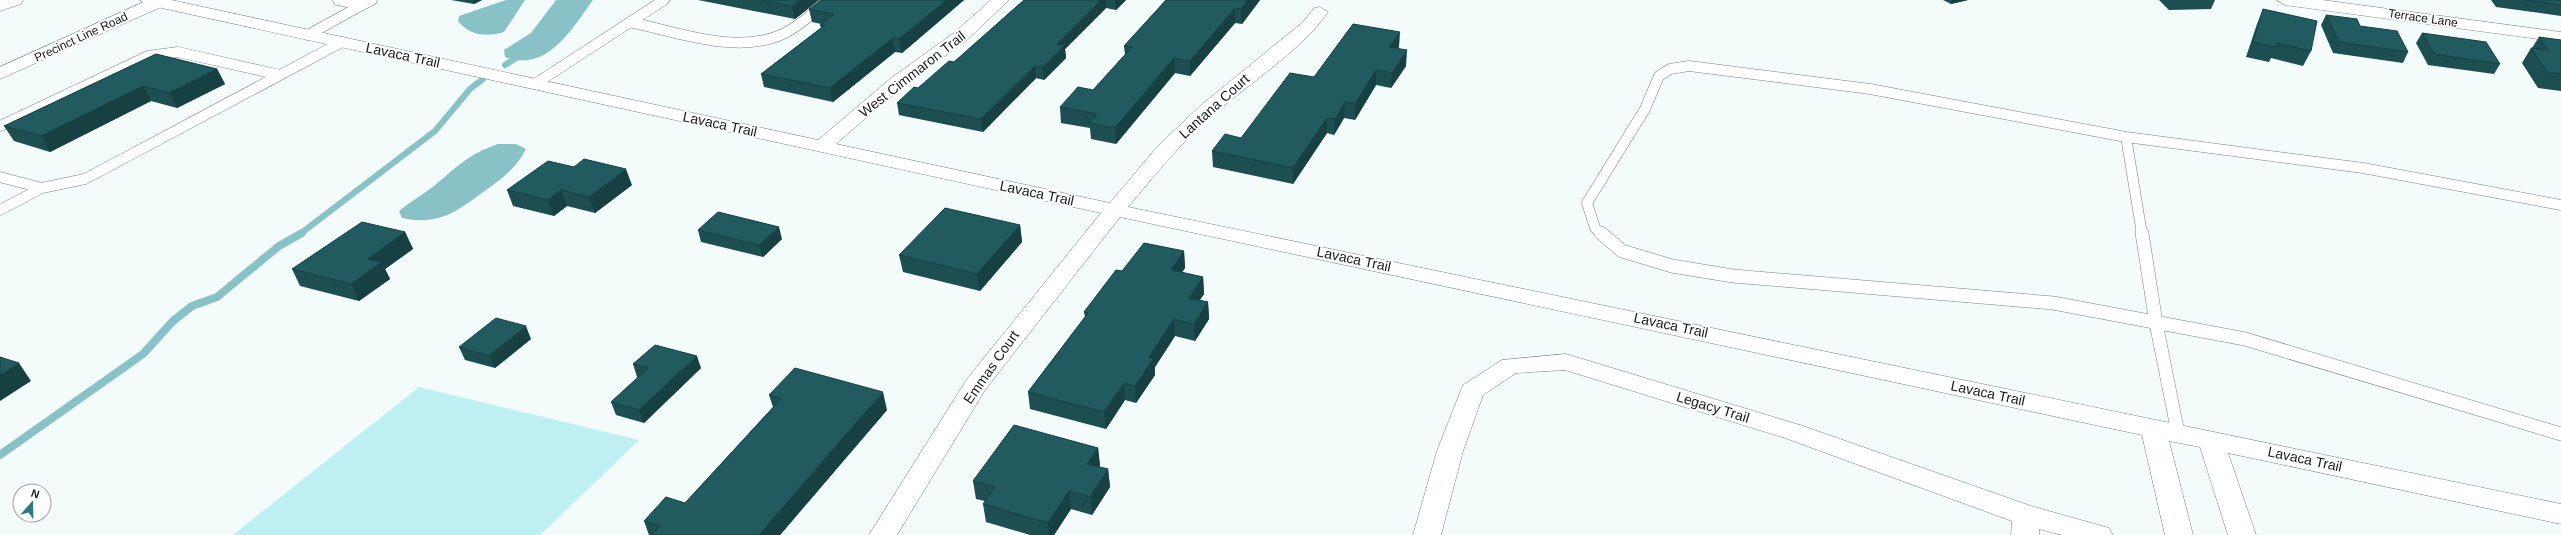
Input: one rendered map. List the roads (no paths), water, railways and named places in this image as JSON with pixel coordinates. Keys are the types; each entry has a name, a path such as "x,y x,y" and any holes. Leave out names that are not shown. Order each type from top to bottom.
{"street":[{"path":"0,6 15,0"},
{"name":"West Cimmaron Trail","path":"822,146 896,83 961,36 1001,0"},
{"name":"Terrace Lane","path":"2285,0 2561,37"},
{"name":"Lavaca Trail","path":"156,1 1116,210 2561,514"},
{"name":"Precinct Line Road","path":"0,74 156,1"},
{"name":"Lantana Court","path":"1116,210 1170,146 1213,105 1309,26 1320,12"},
{"name":"Emmas Court","path":"883,535 976,385 1082,249 1116,210"},
{"name":"Legacy Trail","path":"1427,535 1450,451 1472,391 1510,366 1566,362 1794,432 2026,525 2099,535"},
{"path":"2165,430 2179,535"},
{"path":"2210,439 2242,535"}],"lane":[{"path":"338,0 362,6"},
{"path":"308,35 372,0"},
{"path":"535,84 664,0"},
{"path":"630,22 736,43 754,43 784,33 829,0"},
{"path":"0,210 42,188 85,179 342,42"},
{"path":"0,126 148,56 178,52 280,75"},
{"path":"2561,205 2363,168 2126,137 1870,89 1688,66 1670,69 1659,76 1645,109 1587,203 1595,228 1622,251 1672,266 1733,276 2053,304 2244,339 2561,434"},
{"path":"2126,137 2156,323 2165,430"},
{"path":"0,177 42,188"}],"waterway":[{"path":"505,65 521,55"},
{"path":"300,234 435,131 470,89 483,79"},
{"path":"0,455 143,354 173,321 192,306 217,297 279,246 302,233"}]}
